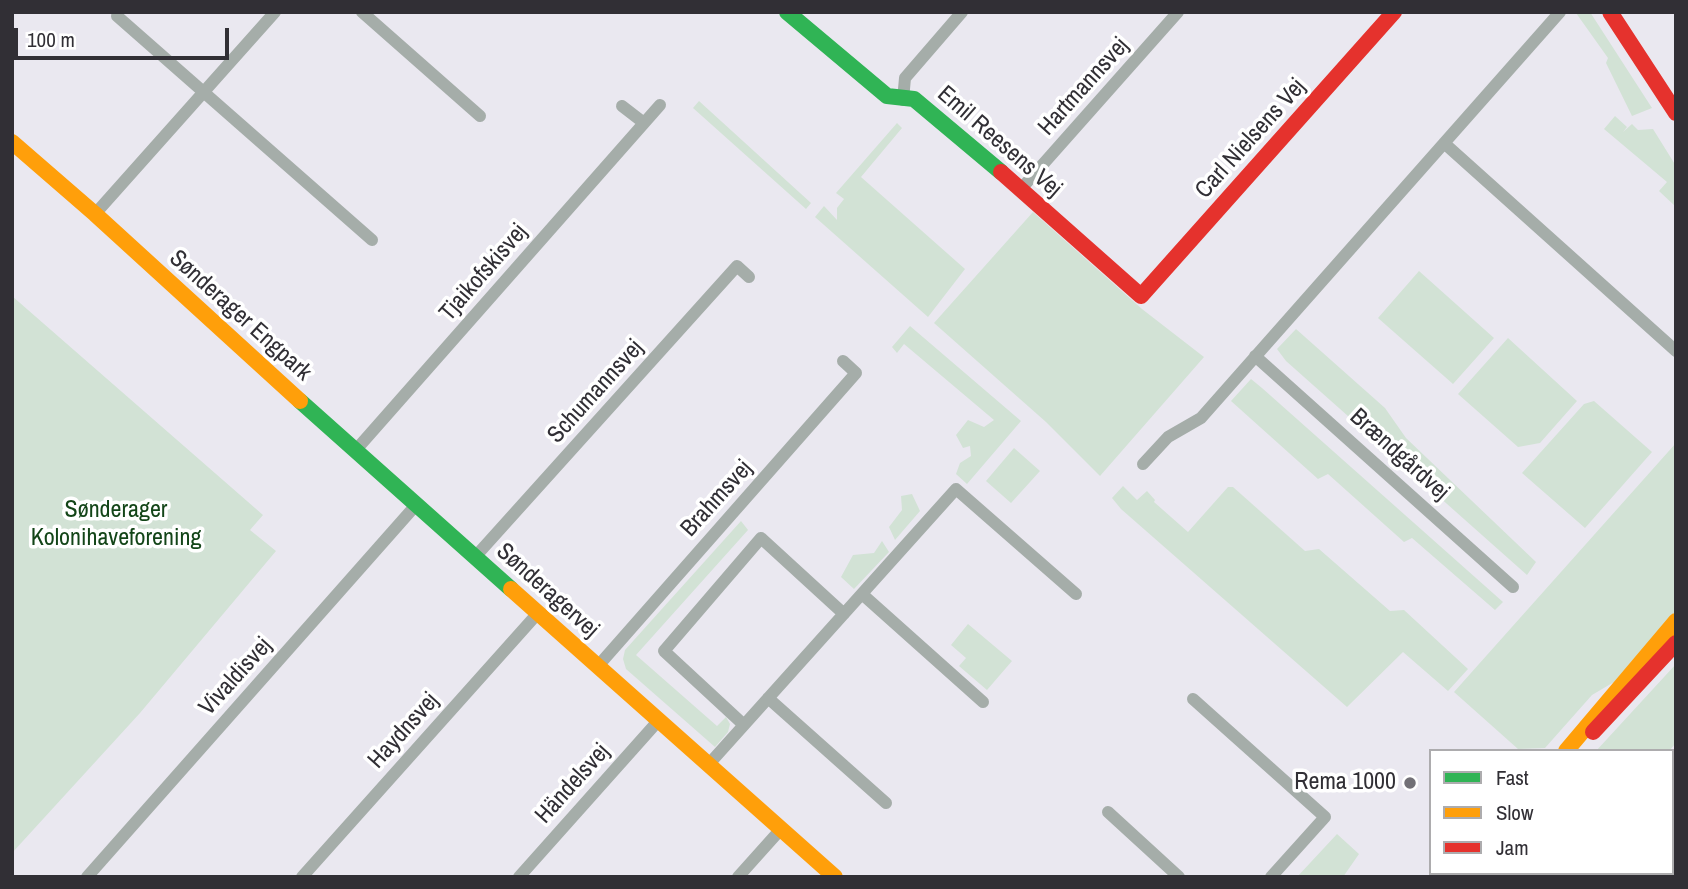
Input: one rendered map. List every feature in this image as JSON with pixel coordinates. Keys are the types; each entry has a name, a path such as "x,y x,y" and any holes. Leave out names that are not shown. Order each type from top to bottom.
{"street":[{"path":"95,214 275,12"},
{"path":"362,12 480,116"},
{"name":"Emil Reesens Vej","path":"787,12 887,96 903,100 915,99 1141,296"},
{"path":"903,100 905,78 962,12"},
{"name":"Hartmannsvej","path":"1021,189 1178,12"},
{"name":"Carl Nielsens Vej","path":"1141,296 1394,12"},
{"path":"1143,464 1168,437 1200,418 1560,12"},
{"path":"1610,12 1676,113"},
{"path":"117,16 372,240"},
{"name":"Tjaikofskisvej","path":"355,451 660,105"},
{"path":"622,106 644,123"},
{"name":"Sønderager Engpark","path":"12,142 355,451"},
{"path":"1444,143 1676,351"},
{"name":"Schumannsvej","path":"475,557 737,266 749,277"},
{"name":"Brændgårdvej","path":"1255,356 1513,587"},
{"name":"Brahmsvej","path":"598,666 856,373 844,361"},
{"name":"Sønderagervej","path":"355,451 835,877"},
{"path":"709,764 957,489 1076,594"},
{"name":"Vivaldisvej","path":"87,877 416,505"},
{"path":"744,725 664,651 761,538 844,614"},
{"path":"862,594 983,702"},
{"name":"Haydnsvej","path":"302,877 538,613"},
{"path":"1568,749 1676,621"},
{"path":"1575,749 1609,717 1676,643"},
{"path":"768,698 886,803"},
{"path":"1193,699 1325,817 1272,877"},
{"name":"Händelsvej","path":"519,877 659,720"},
{"path":"1108,812 1179,877"},
{"path":"738,877 781,829"}],"green space":[{"path":"1590,12 1652,108 1632,116 1606,63 1608,58 1576,13"},
{"path":"699,101 811,203 806,209 693,108"},
{"path":"1615,116 1627,127 1623,132 1632,124 1638,130 1653,129 1676,166 1676,207 1659,191 1667,182 1604,129"},
{"path":"897,123 902,128 861,177 965,269 928,317 815,217 824,206 837,220 837,208 844,199 836,193"},
{"path":"1033,212 1142,309 1204,357 1100,476 1046,422 934,323"},
{"path":"1419,271 1494,338 1453,384 1378,318"},
{"name":"Sønderager Kolonihaveforening","path":"12,296 263,515 250,530 276,551 140,713 12,853"},
{"path":"910,326 1021,421 967,484 956,474 960,463 971,456 970,446 963,448 956,435 968,420 984,427 994,420 904,344 897,353 892,347"},
{"path":"1296,329 1385,408 1406,438 1536,562 1527,575 1286,361 1277,349"},
{"path":"1508,338 1577,401 1540,443 1518,447 1458,394"},
{"path":"1251,379 1503,602 1495,610 1412,538 1404,542 1328,474 1318,479 1231,401"},
{"path":"1594,401 1652,452 1585,528 1522,473 1584,404"},
{"path":"1676,443 1676,611 1614,682 1592,695 1545,748 1518,749 1454,692"},
{"path":"1014,448 1040,471 1011,503 986,481"},
{"path":"1123,486 1137,500 1147,491 1154,502 1188,532 1228,487 1233,487 1305,551 1319,549 1390,611 1404,610 1468,669 1448,691 1403,652 1347,707 1121,509 1112,498"},
{"path":"912,494 920,511 895,540 889,527 902,510 901,496"},
{"path":"741,521 748,530 636,655 717,726 726,717 730,724 728,732 715,747 626,669 623,659 625,650"},
{"path":"882,541 889,552 854,589 841,577 853,555 874,553"},
{"path":"968,624 1012,661 987,690 959,666 966,658 951,645"},
{"path":"1676,664 1676,743 1671,749 1598,749"},
{"path":"1337,834 1359,854 1343,877 1297,877"}],"traffic: fast":[{"path":"787,12 887,96 914,99 1001,172"},
{"path":"300,401 511,589"}],"traffic: slow":[{"path":"12,142 300,401"},
{"path":"511,589 835,877"},
{"path":"1568,749 1676,621"}],"traffic: jam":[{"path":"1001,172 1141,296 1394,12"},
{"path":"1610,12 1676,113"},
{"path":"1593,732 1676,643"}],"place":[{"name":"Rema 1000","path":"1410,783"}]}
